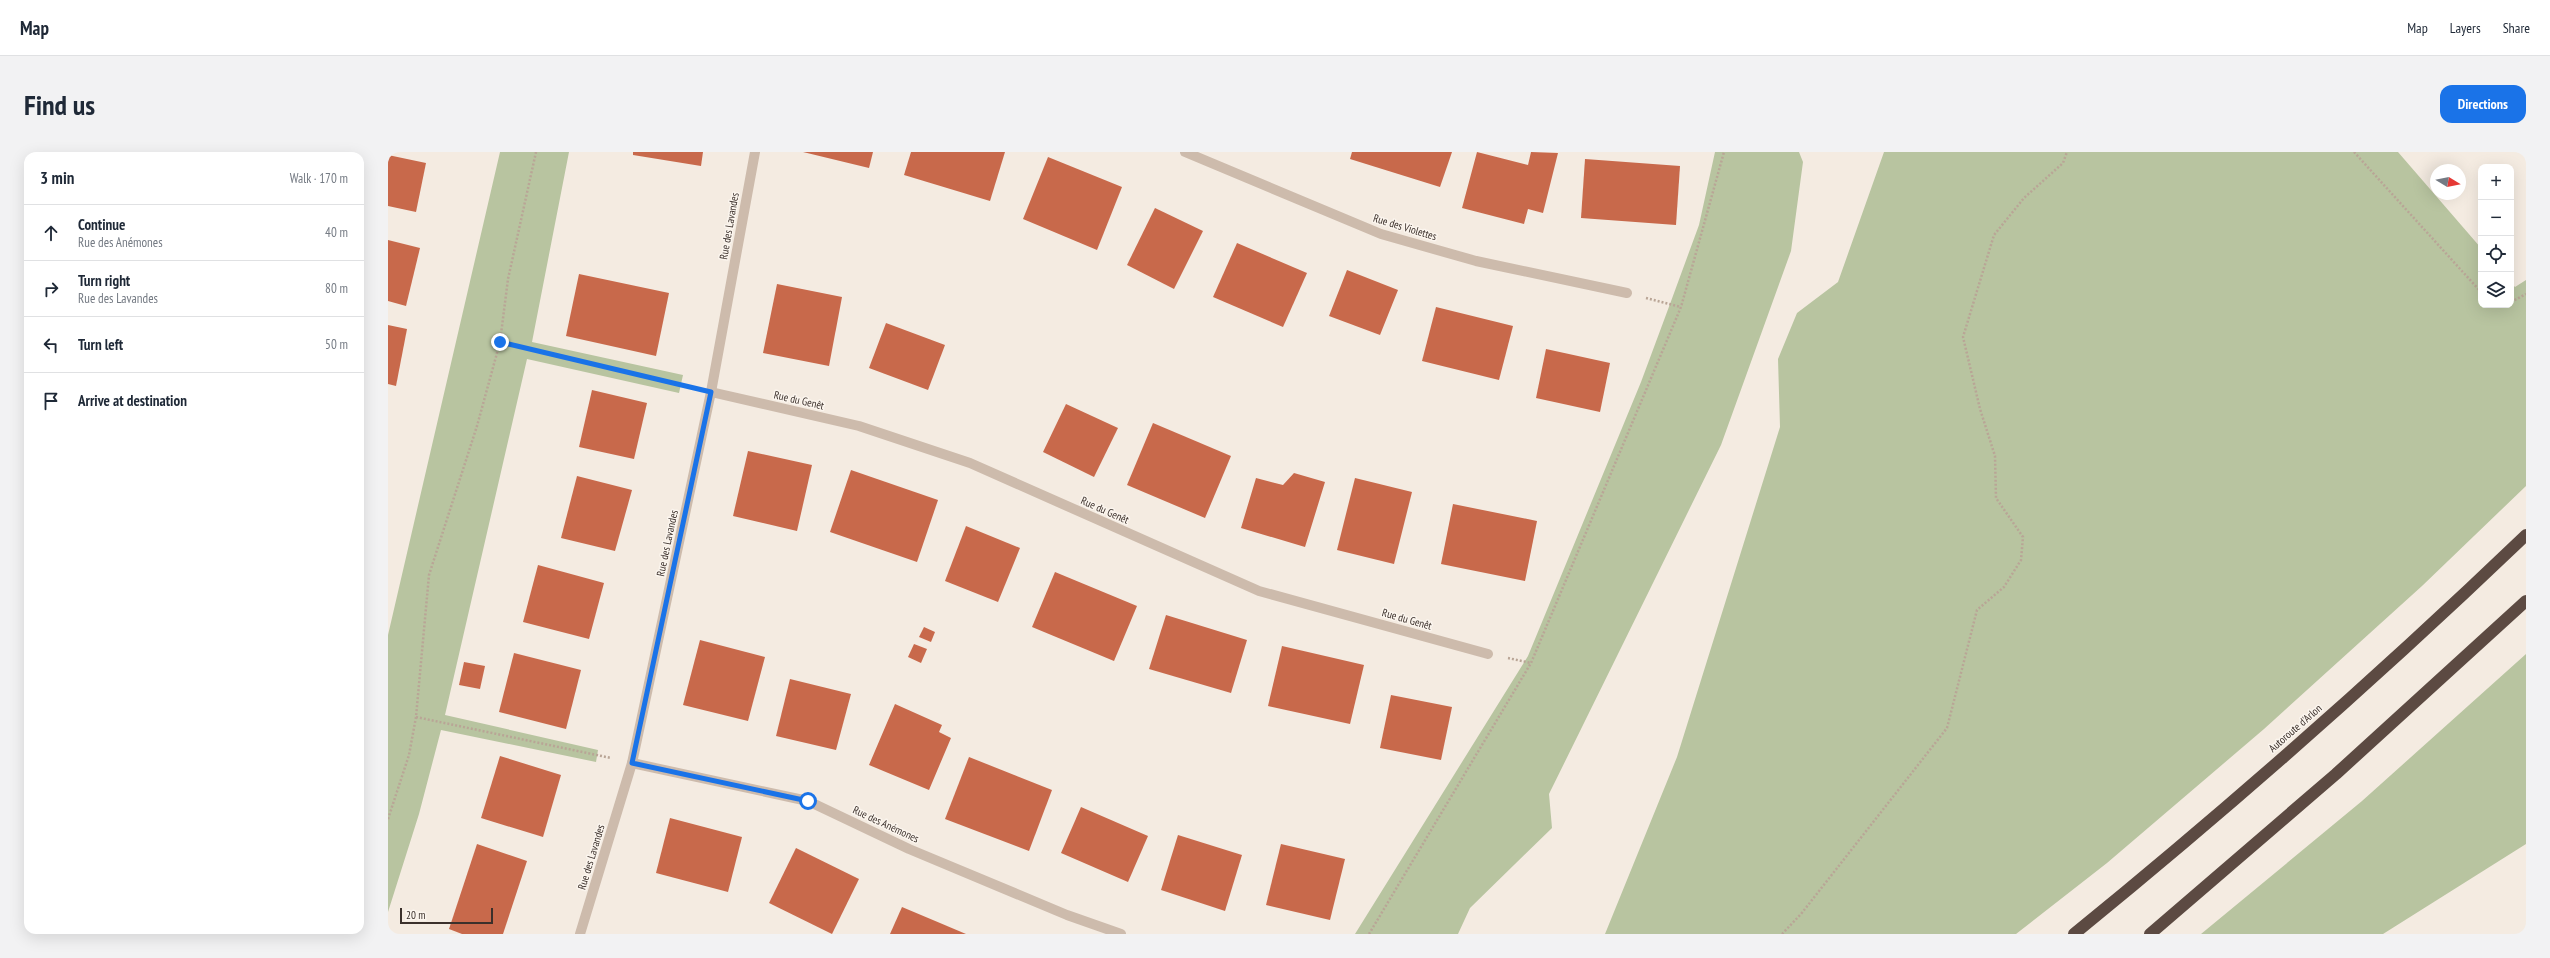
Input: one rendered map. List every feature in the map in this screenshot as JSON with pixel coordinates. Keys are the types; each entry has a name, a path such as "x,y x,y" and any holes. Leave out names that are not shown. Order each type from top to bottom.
{"highway":[{"name":"Autoroute d'Arlon","path":"2074,934 2289,751 2443,614 2526,535"},
{"path":"2150,934 2336,774 2526,601"}],"street":[{"name":"Rue des Lavandes","path":"580,934 632,763 711,392 755,152"},
{"name":"Rue des Violettes","path":"1185,152 1381,234 1476,261 1627,293"},
{"name":"Rue du Genêt","path":"711,392 859,426 970,463 1259,591 1488,654"},
{"name":"Rue des Anémones","path":"632,763 808,801 916,852 1067,916 1121,934"}],"path":[{"path":"388,819 409,755 416,717 429,575 477,426 500,342 508,279 536,152"},
{"path":"1369,934 1531,663 1681,306 1724,152"},
{"path":"1782,934 1801,914 1947,728 1977,610 2004,588 2021,560 2023,537 1996,498 1995,456 1980,409 1963,337 1994,234 2024,198 2063,163 2067,152"},
{"path":"2354,152 2478,289"},
{"path":"1627,293 1681,306"},
{"path":"2514,300 2526,294"},
{"path":"500,342 711,392"},
{"path":"416,717 632,763"}],"green space":[{"path":"500,152 569,152 532,342 683,375 679,393 527,359 445,715 598,750 596,762 441,730 419,814 388,912 388,635"},
{"path":"1715,152 1799,152 1803,162 1791,251 1721,445 1549,794 1552,828 1470,908 1458,934 1355,934 1528,656 1641,382 1670,304 1699,225"},
{"path":"1884,152 2398,152 2430,189 2430,200 2440,200 2478,245 2478,308 2514,308 2514,286 2515,287 2526,280 2526,486 2422,586 2264,729 2107,863 2016,934 1605,934 1677,757 1780,427 1778,359 1797,313 1838,282"},
{"path":"2526,654 2526,844 2383,934 2201,934 2362,801"}],"building":[{"path":"633,152 703,152 701,166 633,155"},
{"path":"803,152 873,152 869,168"},
{"path":"911,152 1005,152 990,201 904,175"},
{"path":"1352,152 1452,152 1440,187 1350,159"},
{"path":"1477,152 1528,165 1531,152 1558,153 1543,213 1528,209 1524,224 1462,208"},
{"path":"388,155 426,163 416,212 388,206"},
{"path":"1048,157 1122,187 1097,250 1023,219"},
{"path":"1585,159 1680,166 1676,225 1581,218"},
{"path":"1155,208 1203,231 1174,289 1127,265"},
{"path":"388,240 420,248 406,306 388,301"},
{"path":"1237,243 1307,273 1283,327 1213,297"},
{"path":"1347,270 1398,290 1380,335 1329,316"},
{"path":"579,274 669,293 656,356 566,336"},
{"path":"777,284 842,297 829,366 763,353"},
{"path":"1436,307 1513,326 1499,380 1422,361"},
{"path":"886,323 945,345 928,390 869,368"},
{"path":"388,325 407,329 396,386 388,384"},
{"path":"1546,349 1610,363 1600,412 1536,398"},
{"path":"592,390 647,403 634,459 579,447"},
{"path":"1066,404 1118,428 1094,477 1043,452"},
{"path":"1153,423 1231,456 1205,518 1127,485"},
{"path":"748,451 812,465 797,531 733,516"},
{"path":"851,470 938,500 917,562 830,532"},
{"path":"1294,473 1325,482 1305,547 1241,528 1256,478 1283,485"},
{"path":"577,476 632,490 615,551 561,538"},
{"path":"1355,478 1412,492 1394,564 1337,550"},
{"path":"1453,504 1537,521 1525,581 1441,564"},
{"path":"966,526 1020,548 998,602 945,581"},
{"path":"538,565 604,583 589,639 523,622"},
{"path":"1055,572 1137,606 1114,661 1032,627"},
{"path":"1166,615 1247,640 1231,693 1149,669"},
{"path":"924,627 935,632 931,642 919,637"},
{"path":"700,640 765,657 748,721 683,705"},
{"path":"914,644 927,649 921,663 908,657"},
{"path":"1282,646 1364,665 1350,724 1268,706"},
{"path":"514,653 581,670 566,729 499,712"},
{"path":"464,662 485,666 480,689 459,685"},
{"path":"790,679 851,694 836,750 776,736"},
{"path":"1391,695 1452,707 1441,760 1380,748"},
{"path":"895,704 942,725 939,732 951,738 929,790 869,765"},
{"path":"500,756 561,775 543,837 481,818"},
{"path":"969,757 1052,790 1029,851 945,819"},
{"path":"1081,807 1148,836 1128,882 1061,853"},
{"path":"670,818 742,837 728,892 656,873"},
{"path":"1178,835 1242,855 1225,911 1161,890"},
{"path":"477,844 527,861 503,934 462,934 449,929"},
{"path":"1281,844 1345,859 1330,920 1266,905"},
{"path":"796,848 859,879 832,934 769,903"},
{"path":"902,907 940,923 966,934 890,934"}],"route":[{"path":"500,342 711,392 632,763 808,801"}]}
